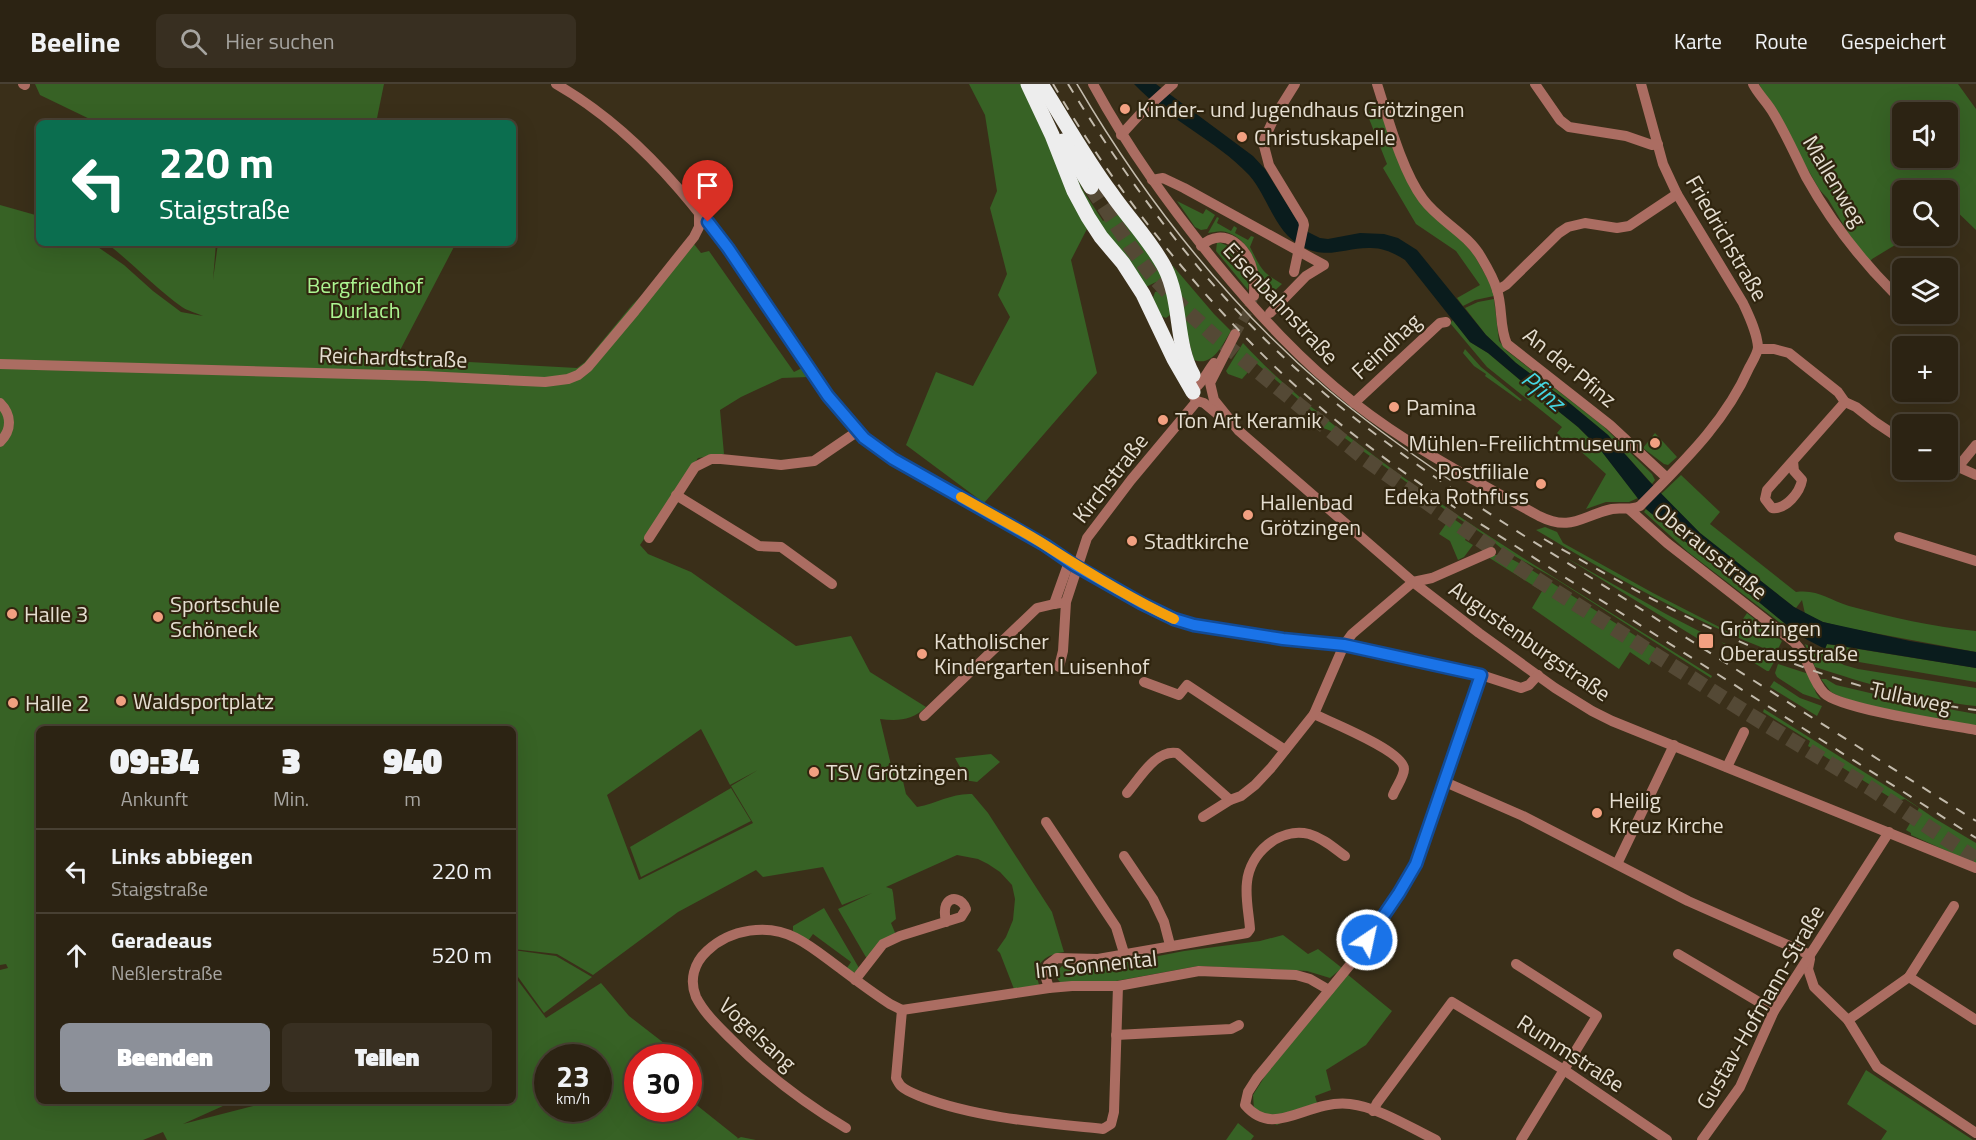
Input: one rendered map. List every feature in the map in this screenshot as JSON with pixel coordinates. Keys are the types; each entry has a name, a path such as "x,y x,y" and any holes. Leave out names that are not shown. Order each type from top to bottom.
{"highway":[{"path":"1029,84 1091,187 1040,84"},
{"path":"1029,84 1074,191 1088,217 1133,277 1174,359 1202,393"},
{"path":"1040,84 1110,193 1164,266 1174,291 1188,367 1202,393"},
{"path":"1146,299 1148,292 1158,286 1169,287 1174,291"},
{"path":"1154,315 1163,324 1167,324 1174,322 1178,311"}],"street":[{"path":"556,84 581,100 616,128 670,178 728,248 828,396 858,431 893,459 1045,545 1141,603 1174,619 1283,639 1344,645 1481,675 1521,688 1529,685 1538,675"},
{"name":"Eisenbahnstraße","path":"1093,84 1121,135 1202,246 1306,364 1354,403 1407,440 1552,523 1572,523 1613,509 1635,508"},
{"path":"1294,84 1263,142 1269,165 1302,216 1304,225 1294,270 1306,276"},
{"name":"An der Pfinz","path":"1377,84 1415,186 1428,205 1476,249 1497,290 1501,324 1507,344 1610,425 1664,481"},
{"path":"1535,84 1564,124 1583,130 1626,136 1652,145 1658,144"},
{"name":"Friedrichstraße","path":"1641,84 1663,164 1677,194 1743,303 1752,322 1758,349"},
{"name":"Mallenweg","path":"1753,84 1771,109 1808,179 1836,224 1855,252 1892,291"},
{"path":"1121,135 1170,87"},
{"path":"1152,180 1163,178 1184,188 1299,249 1324,265 1306,276 1270,313"},
{"path":"1497,290 1506,285 1568,227 1585,223 1617,228 1629,226 1677,194"},
{"name":"Reichardtstraße","path":"0,364 563,381 578,375 588,367 635,311 693,237 699,227 699,212"},
{"path":"1202,246 1217,236 1230,239 1237,244 1253,270 1254,296"},
{"name":"Feindhag","path":"1354,403 1440,323 1446,322"},
{"name":"Kirchstraße","path":"1059,667 1063,651 1066,602 1087,538 1202,393 1235,334"},
{"path":"1635,508 1664,481 1727,410 1758,349 1782,350 1789,353 1838,392 1845,402 1856,407 1892,433"},
{"name":"Kirchstraße","path":"1202,393 1204,375 1223,355"},
{"path":"1185,356 1198,365 1214,363"},
{"name":"Augustenburgstraße","path":"1202,393 1227,423 1413,582 1479,633 1592,711 1976,868"},
{"path":"1793,461 1845,402"},
{"path":"0,404 8,413 10,423 8,431 0,442"},
{"path":"649,538 695,467 701,463 721,459 781,465 814,461 858,431"},
{"path":"1976,445 1958,467 1976,475"},
{"path":"676,495 759,546 781,547 831,584"},
{"name":"Oberausstraße","path":"1635,508 1667,543 1794,642 1805,655 1822,691 1838,701"},
{"path":"1899,537 1976,561"},
{"path":"1203,817 1255,785 1285,750 1314,714 1344,645 1352,634 1413,582 1432,578 1491,552"},
{"path":"1054,603 1075,565"},
{"path":"924,716 1037,608 1066,602"},
{"path":"1269,1132 1251,1119 1245,1105 1248,1092 1270,1061 1354,960 1416,864 1481,675"},
{"path":"1144,682 1179,695 1187,685 1285,750"},
{"name":"Tullaweg","path":"1838,701 1909,718 1976,730"},
{"path":"1314,714 1358,734 1398,757 1403,763 1404,770 1393,795"},
{"path":"1727,766 1744,732"},
{"path":"1617,864 1674,745"},
{"path":"1127,793 1161,754 1170,752 1178,753 1230,800"},
{"path":"1445,782 1523,816 1688,902 1810,956 1808,969 1814,987 1848,1020 1876,1067 1976,1133"},
{"path":"1046,822 1116,927 1124,953"},
{"name":"Gustav-Hofmann-Straße","path":"1702,1140 1740,1087 1774,1011 1889,832"},
{"path":"1049,988 1046,975 1048,965 1057,958 1098,959 1247,933 1250,929 1246,892 1250,867 1262,849 1284,835 1307,834 1320,838 1345,856"},
{"path":"1124,856 1153,899 1164,922 1170,945"},
{"path":"1848,1020 1909,977 1954,906"},
{"path":"855,980 883,944 900,936 946,922"},
{"name":"Vogelsang","path":"846,1128 794,1094 745,1053 703,1010 695,993 693,975 697,962 708,950 724,939 741,932 777,931 798,938 855,980 902,1010"},
{"path":"1678,954 1774,1011"},
{"path":"1516,964 1597,1016 1521,1140"},
{"name":"Im Sonnental","path":"902,1010 1049,988 1118,986 1199,970 1296,975 1310,979 1329,990"},
{"path":"1909,977 1976,1020"},
{"path":"902,1010 896,1078 900,1086 944,1105 1032,1121 1103,1129 1111,1124 1113,1112 1118,986"},
{"name":"Rummstraße","path":"1373,1111 1452,1002 1564,1070 1667,1140"},
{"path":"1116,1035 1231,1029 1239,1025"},
{"path":"1287,1130 1317,1110 1330,1105 1351,1104 1373,1111 1436,1140"}],"green space":[{"path":"35,84 384,84 377,120 92,120 40,95"},
{"path":"969,84 1023,84 1089,225 1071,260 1097,373 984,503 906,445 936,372 973,386 1010,317 998,295 1007,274 990,208 997,191 985,115"},
{"path":"1759,84 1958,84 1976,109 1976,230 1958,213 1958,180 1892,180 1893,246 1869,263 1862,256 1828,199 1819,189"},
{"path":"1379,102 1411,187 1473,253 1491,285 1494,296 1475,300 1463,306 1457,298 1480,285 1456,251 1416,224 1383,168 1387,164 1366,111"},
{"path":"1066,156 1084,192 1103,221 1116,212 1151,251 1163,282 1156,282 1144,288 1097,226"},
{"path":"1177,201 1203,214 1206,209 1215,215 1207,229 1201,230 1195,227"},
{"name":"Bergfriedhof Durlach","path":"0,205 36,215 36,246 96,246 124,265 181,312 203,316 172,300 110,246 216,246 213,280 218,246 454,246 396,358 577,368 585,362 632,305 694,244 701,253 709,251 794,372 802,368 808,377 782,378 741,397 720,410 724,454 698,458 640,545 648,554 691,572 796,646 851,636 870,672 926,707 921,712 904,719 880,719 891,765 881,769 899,764 906,794 917,807 958,795 972,794 988,813 1052,912 1064,952 1051,955 1042,962 1038,971 1039,985 1014,989 997,950 1006,937 1013,920 1015,899 1012,885 1000,872 988,864 978,859 957,855 886,887 892,889 893,893 896,919 891,923 896,935 867,959 838,909 872,893 842,905 823,867 763,877 756,870 678,912 593,975 557,954 516,949 516,726 36,726 36,1104 227,1104 183,1124 261,1104 516,1104 516,978 546,1018 601,983 629,1016 665,1044 624,1044 624,1122 702,1122 702,1109 737,1139 741,1137 756,1140 167,1140 163,1132 143,1140 0,1140 0,970 8,968 6,964 0,965","holes":["701,729 730,785 758,770 731,786 753,823 639,880 607,795"]},
{"path":"1217,217 1219,218 1217,223 1231,231 1234,226 1237,228 1235,233 1248,240 1251,236 1254,237 1250,247 1259,265 1282,284 1271,294 1259,290 1256,264 1241,241 1224,231 1208,233"},
{"path":"1217,242 1231,248 1242,260 1247,275 1248,290 1216,251"},
{"path":"1169,266 1173,266 1231,331 1212,358 1194,360"},
{"path":"1162,290 1168,295 1170,315 1166,318 1161,316 1153,298 1155,292"},
{"path":"1494,299 1499,341 1507,351 1603,426 1652,474 1655,480 1652,484 1608,435 1516,363 1486,335 1465,308 1478,302"},
{"path":"1453,320 1470,342 1488,353 1578,427 1599,448 1638,498 1629,502 1606,502 1586,509 1606,474 1566,438 1564,440 1557,433 1562,427 1487,367 1450,323"},
{"path":"1243,343 1268,369 1309,405 1395,471 1529,562 1712,676 1711,678 1554,578 1502,549 1339,434 1315,424 1320,418 1256,363 1242,379 1228,374 1226,371"},
{"path":"1465,349 1481,367 1522,400 1520,401 1485,376 1486,374 1474,366 1463,353"},
{"path":"1655,433 1677,457 1668,465 1643,448"},
{"path":"1681,475 1720,512 1710,524 1796,592 1811,592 1849,606 1896,618 1976,631 1976,652 1847,628 1823,622 1805,614 1802,600 1796,608 1794,607 1700,533 1661,494"},
{"path":"1646,509 1788,626 1787,628 1688,552 1644,512"},
{"path":"1451,517 1471,531 1465,540 1473,545 1464,557 1458,560 1450,541 1439,534"},
{"path":"1545,527 1557,532 1563,543 1733,634 1747,613 1782,641 1776,653 1714,627 1624,581 1536,530"},
{"path":"1504,555 1530,569 1658,650 1649,665 1630,652 1619,669 1532,608 1542,591 1488,557"},
{"path":"1565,557 1666,614 1705,634 1700,640"},
{"path":"1721,642 1761,659 1774,662 1767,671"},
{"path":"1805,644 1844,665 1858,669 1976,688 1976,706 1895,691 1815,667"},
{"path":"1827,644 1976,668 1976,682 1853,661 1839,657 1825,649"},
{"path":"1778,664 1809,674 1821,700 1803,694 1777,677 1775,673"},
{"path":"1821,679 1826,679 1836,685 1904,701 1976,714 1976,726 1867,706 1831,692"},
{"path":"1774,681 1800,698 1822,706 1817,716 1770,687"},
{"path":"1764,709 1976,843 1976,864 1911,835 1906,830 1919,808 1905,799 1899,803 1808,746 1810,741 1763,712"},
{"path":"991,754 1000,762 977,782 964,780 965,776 955,758"},
{"path":"731,788 751,821 641,877 630,847"},
{"path":"824,908 859,968 854,973 847,968 851,962 813,934 808,941 793,931 793,926"},
{"path":"1283,935 1308,954 1318,949 1342,968 1330,978 1307,971 1198,966 1116,981 1060,982 1056,977 1057,971 1062,966 1097,968 1184,951 1260,941"},
{"path":"516,950 556,956 592,977 544,1013 516,974"},
{"path":"1347,974 1392,1011 1366,1045 1326,1070 1331,1090 1315,1096 1317,1103 1277,1125 1262,1119 1254,1110 1253,1095 1265,1076"},
{"path":"1866,1070 1973,1140 1881,1140 1887,1131 1847,1104"},
{"path":"1238,1123 1254,1136 1251,1140 1226,1140"}],"water":[{"name":"Pfinz","path":"1134,84 1156,84 1253,156 1265,169 1296,219 1308,232 1328,239 1360,233 1384,234 1398,238 1417,250 1486,335 1516,363 1608,435 1700,533 1794,607 1823,622 1910,641 1976,652 1976,668 1835,645 1827,644 1825,649 1800,636 1646,509 1599,448 1578,427 1488,353 1470,342 1405,260 1388,251 1375,248 1329,253 1312,251 1293,241 1278,224 1256,184 1236,162 1147,97"}],"tunnel":[{"path":"1091,187 1130,246 1173,298 1212,334 1365,459 1530,575 1870,788 1976,859"},
{"path":"1235,334 1254,296"}],"tram line":[{"path":"1077,84 1130,168 1220,284 1289,355 1326,388 1386,436 1450,480"}],"railway":[{"path":"1053,84 1125,194 1179,263 1237,329 1290,381 1335,420 1407,475 1457,509 1976,838"},
{"path":"1068,84 1114,155 1163,224 1246,320 1314,385 1396,450 1482,509 1976,821"},
{"path":"1544,539 1699,623 1804,668 1916,700 1976,710"}],"slow traffic":[{"path":"961,497 1045,545 1074,565 1174,619"}],"place":[{"name":"Kinder- und Jugendhaus Grötzingen","path":"1125,109"},
{"name":"Christuskapelle","path":"1242,137"},
{"name":"Pamina","path":"1394,407"},
{"name":"Ton Art Keramik","path":"1163,420"},
{"name":"Mühlen-Freilichtmuseum","path":"1655,443"},
{"name":"Postfiliale Edeka Rothfuss","path":"1541,484"},
{"name":"Hallenbad Grötzingen","path":"1248,515"},
{"name":"Stadtkirche","path":"1132,541"},
{"name":"Halle 3","path":"12,614"},
{"name":"Sportschule Schöneck","path":"158,617"},
{"name":"Grötzingen Oberausstraße","path":"1706,641"},
{"name":"Katholischer Kindergarten Luisenhof","path":"922,654"},
{"name":"Waldsportplatz","path":"121,701"},
{"name":"Halle 2","path":"13,703"},
{"name":"TSV Grötzingen","path":"814,772"},
{"name":"Heilig Kreuz Kirche","path":"1597,813"}],"route":[{"path":"708,222 828,396 864,438 893,459 1045,545 1074,565 1174,619 1216,629 1344,645 1481,675 1416,864 1367,940"}]}
